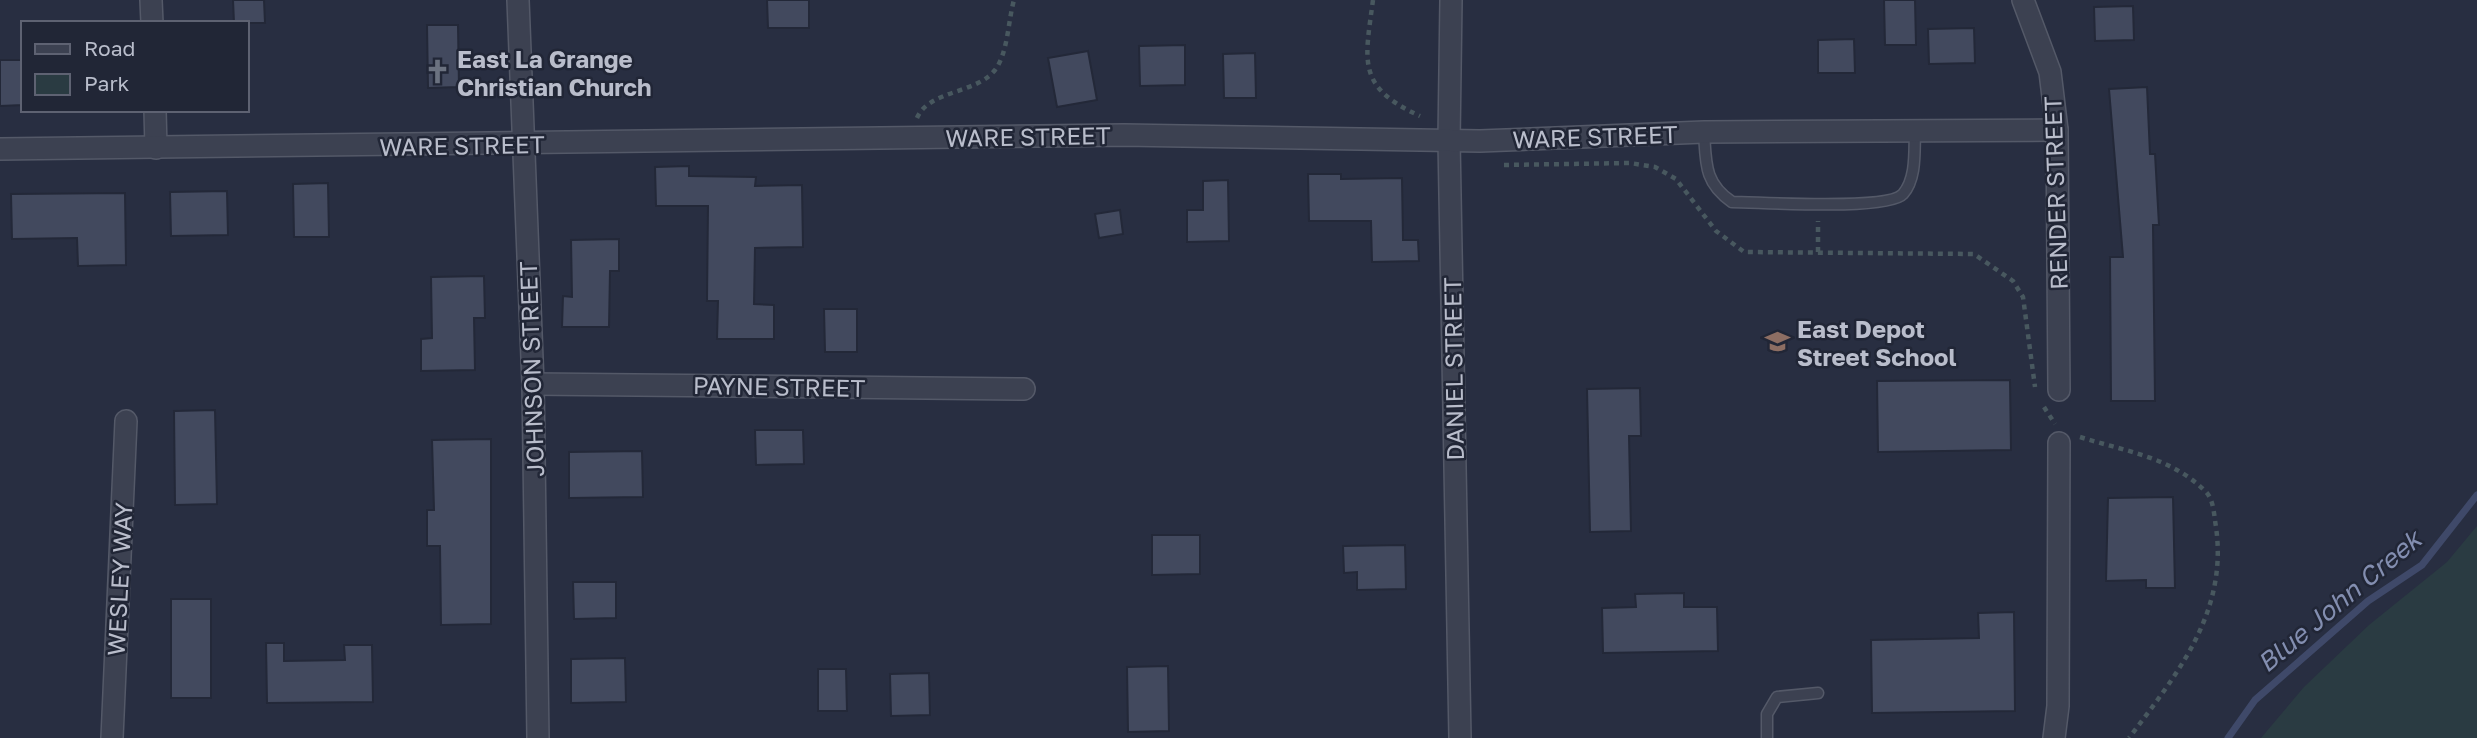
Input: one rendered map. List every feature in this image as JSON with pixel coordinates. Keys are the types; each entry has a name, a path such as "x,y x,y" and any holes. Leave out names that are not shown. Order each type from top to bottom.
{"street":[{"path":"151,0 152,21"},
{"name":"JOHNSON STREET","path":"518,0 533,384 538,738"},
{"name":"DANIEL STREET","path":"1451,0 1449,140 1460,738"},
{"name":"RENDER STREET","path":"2024,0 2050,72 2057,130 2046,394"},
{"path":"155,112 156,148"},
{"name":"WARE STREET","path":"0,149 1124,135 1449,140 1704,132 2057,130"},
{"name":"PAYNE STREET","path":"533,384 1024,389"},
{"name":"WESLEY WAY","path":"112,738 126,421"},
{"path":"2054,738 2058,706 2062,435"}],"lane":[{"path":"1704,132 1707,170 1717,191 1732,202 1887,203 1903,194 1912,176 1915,131"},
{"path":"1767,738 1767,714 1777,697 1818,693"}],"path":[{"path":"911,138 920,110 975,85 995,71 1001,58 1013,0"},
{"path":"1373,0 1366,68 1381,91 1402,108 1422,117"},
{"path":"1493,165 1630,163 1655,167 1676,179 1716,231 1744,253 1953,251 1974,254 1997,267 2013,281 2024,297 2032,375 2046,394 2062,435 2120,446 2171,467 2208,494 2214,511 2217,536 2216,582 2205,621 2184,664 2129,738"},
{"path":"1818,203 1818,252"}],"green space":[{"path":"2477,526 2477,738 2261,738 2304,687 2369,625 2447,562"}],"building":[{"path":"233,0 264,0 265,23 234,21"},
{"path":"767,0 809,0 809,28 768,28"},
{"path":"1884,0 1915,0 1916,45 1885,45"},
{"path":"2133,6 2134,40 2095,41 2094,7"},
{"path":"427,25 458,25 459,87 428,88"},
{"path":"1974,28 1975,63 1929,64 1928,29"},
{"path":"1854,39 1855,73 1818,73 1818,40"},
{"path":"1185,45 1185,85 1140,86 1139,46"},
{"path":"1088,51 1097,100 1057,107 1048,58"},
{"path":"1255,53 1256,98 1224,98 1223,54"},
{"path":"0,60 21,60 21,105 0,106"},
{"path":"2147,87 2150,154 2155,154 2159,225 2153,225 2155,401 2111,401 2110,257 2123,257 2109,89"},
{"path":"689,166 689,176 756,177 755,186 802,185 803,247 755,248 754,304 774,305 774,339 717,339 718,301 707,301 708,206 656,206 655,167"},
{"path":"1308,174 1341,174 1341,179 1402,178 1403,240 1418,240 1419,261 1372,262 1371,221 1309,221"},
{"path":"1228,180 1229,241 1187,242 1187,210 1203,210 1203,181"},
{"path":"328,183 329,237 294,237 293,184"},
{"path":"227,191 228,235 171,236 170,192"},
{"path":"125,193 126,265 78,266 77,238 12,239 11,194"},
{"path":"1120,210 1123,234 1099,238 1095,214"},
{"path":"619,239 619,271 610,271 609,327 562,327 563,296 572,297 571,240"},
{"path":"484,276 485,318 474,318 475,370 421,371 421,339 432,338 431,277"},
{"path":"824,309 857,309 857,352 825,352"},
{"path":"2010,380 2011,450 1878,452 1877,381"},
{"path":"1640,388 1641,436 1629,436 1631,531 1590,532 1587,389"},
{"path":"215,410 217,504 175,505 174,411"},
{"path":"755,430 803,430 804,464 756,465"},
{"path":"491,439 491,624 441,625 440,546 427,546 427,510 434,510 432,440"},
{"path":"642,451 643,497 569,498 569,452"},
{"path":"2173,497 2175,588 2146,588 2146,580 2106,581 2108,498"},
{"path":"1152,535 1200,535 1200,574 1152,575"},
{"path":"1405,545 1406,589 1357,590 1357,572 1344,573 1343,546"},
{"path":"573,582 616,582 616,618 574,619"},
{"path":"1684,593 1684,607 1717,607 1718,651 1603,653 1602,608 1636,607 1635,594"},
{"path":"171,599 211,599 211,698 171,698"},
{"path":"2014,612 2015,711 1872,713 1871,640 1979,638 1978,613"},
{"path":"266,643 284,643 284,661 345,660 344,645 372,645 373,702 267,703"},
{"path":"625,658 626,702 571,703 571,659"},
{"path":"1168,666 1169,731 1128,732 1127,667"},
{"path":"818,669 846,669 847,711 818,711"},
{"path":"929,673 930,715 891,716 890,674"}],"waterway":[{"name":"Blue John Creek","path":"2228,738 2255,700 2368,601 2422,565 2477,495"}],"place":[{"name":"East La Grange Christian Church","path":"437,72"},
{"name":"East Depot Street School","path":"1777,342"}]}
